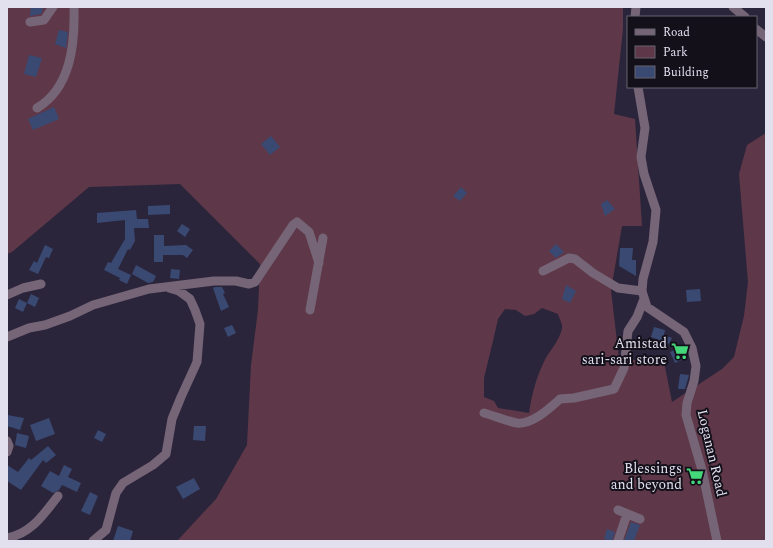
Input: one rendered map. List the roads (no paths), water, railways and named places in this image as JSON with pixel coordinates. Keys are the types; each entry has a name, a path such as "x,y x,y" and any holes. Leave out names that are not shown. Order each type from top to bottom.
{"street":[{"path":"30,22 44,20 53,7"},
{"path":"37,108 54,96 62,85 72,46 74,7"},
{"path":"734,7 744,16"},
{"path":"757,30 766,37"},
{"path":"484,413 519,423 528,421 547,411 560,399 574,398 614,388 624,368 628,331 637,317 643,295 643,279 653,242 656,210 644,174 641,156 645,128 638,88"},
{"path":"7,337 29,328 45,325 70,316 93,305 149,289 214,281 236,281 249,284 255,282 293,225 297,222 309,232 319,263"},
{"path":"310,310 323,238"},
{"path":"543,271 568,258 575,259 593,273 618,288 643,295"},
{"path":"7,295 22,288 42,284"},
{"path":"93,541 106,530 116,493 123,483 153,465 166,454 172,419 197,362 200,324 195,310 190,299 179,291 165,287"},
{"name":"Loganan Road","path":"643,295 647,307 655,314 684,332 692,348 696,366 694,381 687,403 686,415 702,470 717,541"},
{"path":"7,441 9,447 7,452"},
{"path":"7,538 20,535 27,531 58,496"},
{"path":"618,541 623,512 640,519"}],"place":[{"name":"Amistad sari-sari store","path":"680,351"},
{"name":"Blessings and beyond","path":"695,476"}]}
